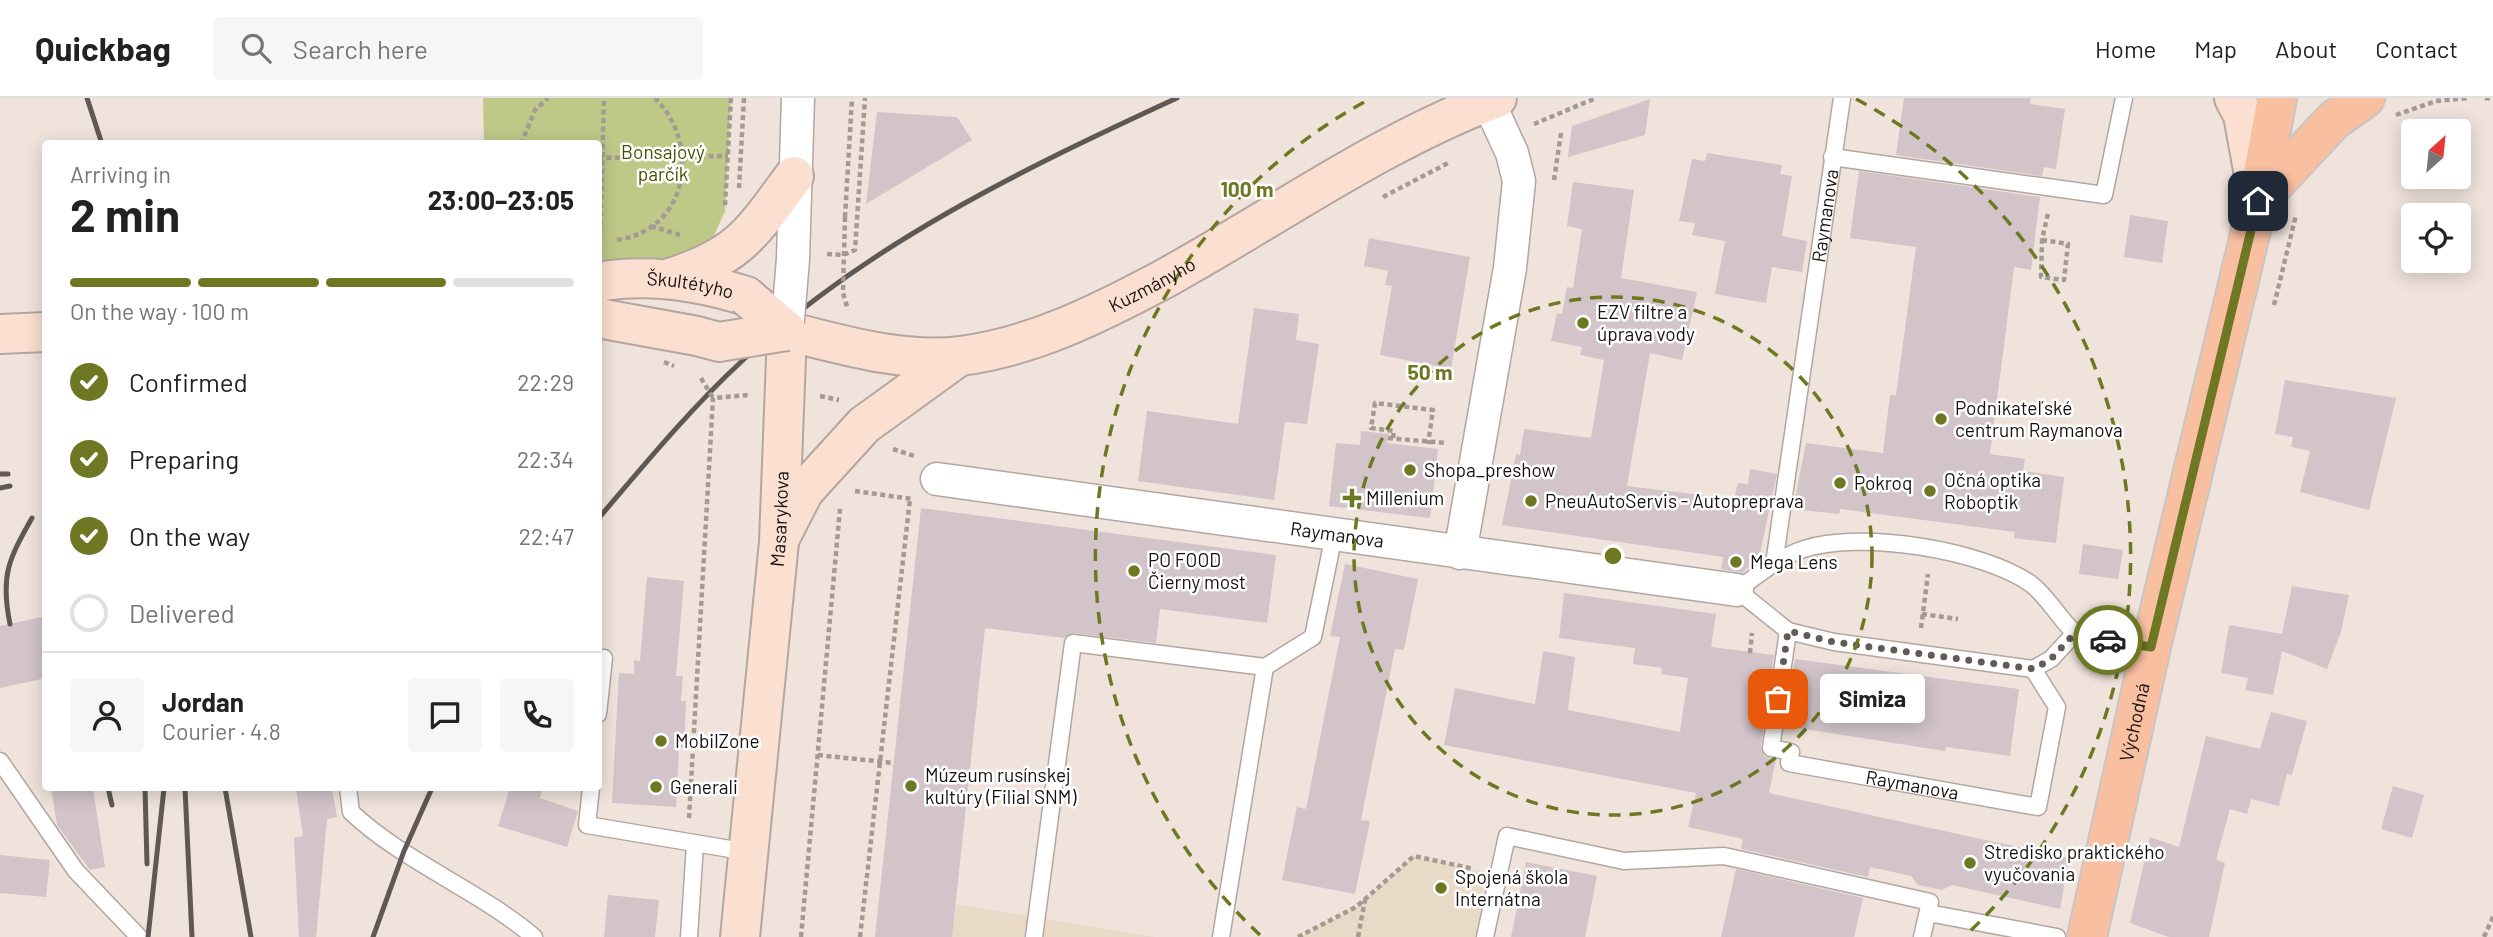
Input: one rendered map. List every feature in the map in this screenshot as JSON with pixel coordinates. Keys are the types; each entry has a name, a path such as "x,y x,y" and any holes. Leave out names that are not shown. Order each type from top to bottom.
{"main road":[{"name":"Východná","path":"2087,937 2151,647 2258,201 2277,98"},
{"path":"2258,201 2334,120 2376,107"}],"street":[{"name":"Masarykova","path":"740,937 779,542 798,98"},
{"path":"2234,98 2243,115 2258,201"},
{"name":"Kuzmányho","path":"787,331 906,356 958,356 1049,334 1108,309 1321,186 1415,135 1492,100 1519,181 1511,256 1460,553"},
{"path":"670,278 706,267 732,251 757,226 794,176"},
{"name":"Škultétyho","path":"602,281 625,277 670,278 746,296 787,331"},
{"path":"602,319 719,342 787,331"},
{"path":"0,334 42,332"},
{"path":"779,542 804,491 836,454 874,416 958,356"},
{"name":"Raymanova","path":"929,490 1334,535 1737,590"}],"lane":[{"name":"Raymanova","path":"1774,564 1842,98"},
{"name":"Raymanova","path":"1832,157 2104,195 2124,98"},
{"path":"1034,937 1073,643 1265,667 1313,637 1334,535"},
{"path":"2075,633 2051,659 2034,669 1834,642 1788,631 1737,590 1774,564 1804,548 1835,543 1869,542 1931,550 1989,563 2030,584 2075,633 2151,647"},
{"name":"Raymanova","path":"1788,631 1771,748 1791,751 1789,763 2038,807 2057,707 2034,669"},
{"path":"602,677 604,659"},
{"path":"1221,937 1265,667"},
{"path":"0,761 76,871 139,937"},
{"path":"348,791 351,812 377,837 456,883 534,937"},
{"path":"591,791 587,825 749,852"},
{"path":"1485,937 1507,836 1624,861 1724,856 1930,902 1923,937"},
{"path":"689,937 691,844"},
{"path":"1928,913 2057,937"}],"path":[{"path":"524,140 536,110 548,98"},
{"path":"602,140 604,98"},
{"path":"602,242 627,238 651,226 665,212 682,176 684,156 679,132 667,110 655,98"},
{"path":"602,158 728,156 731,98"},
{"path":"738,197 744,98"},
{"path":"848,310 842,293 852,98"},
{"path":"855,250 865,98"},
{"path":"1505,136 1596,98"},
{"path":"2376,107 2470,98"},
{"path":"2485,98 2493,99"},
{"path":"2042,240 2068,244 2064,280 2041,277 2042,240 2053,188"},
{"path":"691,844 713,398"},
{"path":"1428,444 1433,410 1375,403 1371,428 1394,431 1390,438 1428,444 1447,443"},
{"path":"853,482 847,490 910,498 929,490"},
{"path":"860,937 910,498"},
{"path":"801,937 838,515 842,502"},
{"path":"1918,652 1931,550"},
{"path":"1923,614 1958,619"},
{"path":"1750,653 1753,625"},
{"path":"818,755 894,763"},
{"path":"1298,937 1365,899 1414,856 1499,875"},
{"path":"1358,937 1365,899"},
{"path":"2484,937 2493,917"}],"shaded area":[{"name":"Spojená škola Internátna","path":"1414,856 1499,875 1493,937 1298,937 1356,907"},
{"path":"955,904 1155,937 952,937"}],"green space":[{"name":"Bonsajový parčík","path":"483,98 731,98 725,211 712,240 644,268 602,270 602,140 484,140"}],"building":[{"path":"1904,98 2031,98 2030,104 2065,109 2056,169 2044,167 2042,176 1896,155"},
{"path":"1650,99 1645,135 1568,157 1572,126"},
{"path":"877,112 957,117 972,140 866,204"},
{"path":"1707,153 1782,165 1780,174 1792,176 1782,236 1807,241 1802,272 1772,267 1766,303 1715,294 1725,241 1692,235 1695,223 1679,221 1692,159 1705,161"},
{"name":"Podnikateľské centrum Raymanova","path":"1859,171 2040,197 2031,270 2014,267 1990,454 2025,459 2023,471 2064,477 2056,543 2014,538 2015,532 1840,509 1839,514 1793,509 1806,443 1883,453 1890,395 1896,395 1916,247 1850,238"},
{"path":"1573,182 1634,190 1621,278 1697,292 1682,360 1650,353 1627,486 1734,499 1738,483 1748,484 1750,469 1777,474 1759,558 1742,573 1721,569 1723,557 1502,525 1516,454 1520,455 1524,429 1591,438 1604,360 1580,355 1582,347 1551,341 1557,313 1562,314 1567,287 1573,288 1582,229 1567,226"},
{"path":"2130,215 2168,221 2162,263 2124,257"},
{"path":"1369,238 1470,257 1451,369 1380,355 1392,286 1385,285 1388,271 1364,266"},
{"path":"1254,308 1299,314 1296,340 1319,344 1307,424 1285,422 1274,500 1138,481 1147,411 1238,424"},
{"path":"2285,380 2396,398 2369,510 2300,492 2310,451 2291,447 2293,437 2275,434"},
{"path":"1361,431 1389,434 1387,443 1438,449 1430,518 1329,506 1336,443 1360,445"},
{"path":"921,508 1276,555 1267,623 1160,609 1156,643 1074,633 1064,638 985,628 952,937 875,937"},
{"path":"2083,544 2123,550 2118,579 2079,574"},
{"path":"1345,564 1418,579 1404,650 1395,649 1361,820 1370,821 1355,894 1282,880 1297,807 1306,809 1340,637 1330,636"},
{"path":"647,577 684,581 676,676 683,676 681,701 686,701 684,748 679,748 676,807 612,803 619,673 634,674 634,660 640,661"},
{"path":"2292,586 2349,595 2341,632 2327,669 2282,651 2273,695 2245,690 2248,678 2221,673 2229,625 2282,634"},
{"path":"1564,593 1716,614 1711,647 1774,655 1761,746 1764,756 1776,760 1769,793 2069,858 2060,909 1952,885 1942,890 1918,885 1911,876 1870,867 1868,877 1741,849 1743,839 1688,827 1696,793 1444,745 1455,688 1535,704 1543,651 1575,657 1568,710 1680,732 1688,678 1661,674 1662,668 1633,664 1635,648 1559,638"},
{"path":"42,617 42,679 0,688 0,626"},
{"path":"1795,659 2019,689 2010,756 1946,747 1945,751 1785,726"},
{"path":"2271,712 2307,721 2292,775 2287,774 2279,806 2251,799 2247,814 2230,809 2216,860 2225,863 2209,937 2169,937 2130,923 2150,837 2179,847 2206,736 2260,749"},
{"path":"2393,786 2424,795 2412,838 2381,829"},
{"path":"51,791 93,791 105,867 90,870 57,825"},
{"path":"296,791 333,791 337,817 327,819 316,937 299,937 294,838 303,836"},
{"path":"509,791 542,791 540,798 578,811 567,847 498,826"},
{"path":"0,855 50,860 46,897 0,893"},
{"path":"1526,862 1597,876 1585,937 1511,937"},
{"path":"1736,869 1863,898 1854,937 1721,937"},
{"path":"608,895 659,900 655,937 604,937"}],"railway":[{"path":"87,98 101,140"},
{"path":"602,514 723,379 790,319 840,281 894,245 1005,181 1177,98"},
{"path":"0,474 8,474"},
{"path":"0,488 10,486"},
{"path":"10,624 6,593 9,568 17,545 32,518"},
{"path":"109,791 112,805"},
{"path":"145,791 147,864"},
{"path":"148,937 164,791"},
{"path":"185,791 192,937"},
{"path":"226,791 251,937"},
{"path":"373,937 404,851 431,791"}],"way so far":[{"path":"1778,699 1788,631 1834,642 2034,669 2051,659 2075,633 2108,640"}],"place":[{"name":"EZV filtre a úprava vody","path":"1583,323"},
{"name":"Podnikateľské centrum Raymanova","path":"1941,419"},
{"name":"Shopa_preshow","path":"1410,470"},
{"name":"Pokroq","path":"1840,483"},
{"name":"Očná optika Roboptik","path":"1930,491"},
{"name":"Millenium","path":"1352,498"},
{"name":"PneuAutoServis - Autopreprava","path":"1531,501"},
{"name":"Mega Lens","path":"1736,562"},
{"name":"PO FOOD Čierny most","path":"1134,571"},
{"name":"Simiza","path":"1778,699"},
{"name":"MobilZone","path":"661,741"},
{"name":"Múzeum rusínskej kultúry (Filial SNM)","path":"911,786"},
{"name":"Generali","path":"656,787"},
{"name":"Stredisko praktického vyučovania","path":"1970,863"},
{"name":"Spojená škola Internátna","path":"1441,888"}],"route":[{"path":"2108,640 2151,647 2258,201"}]}
